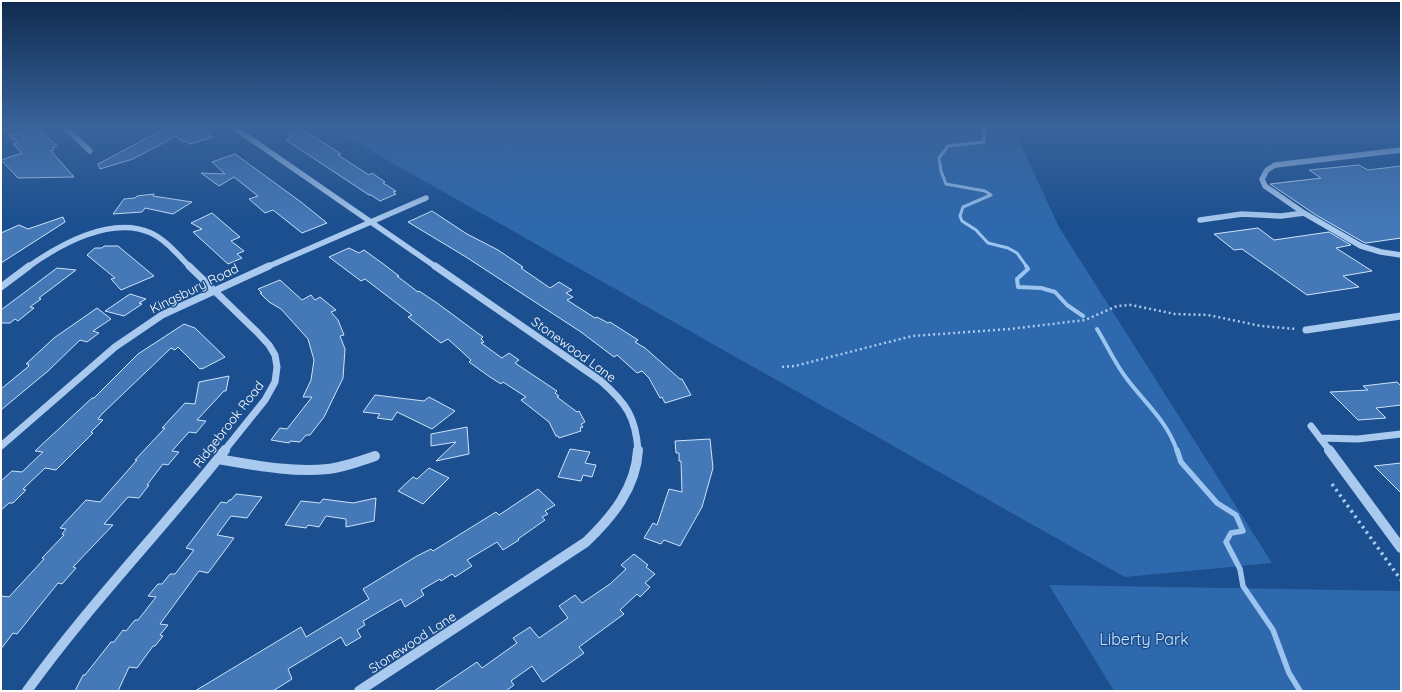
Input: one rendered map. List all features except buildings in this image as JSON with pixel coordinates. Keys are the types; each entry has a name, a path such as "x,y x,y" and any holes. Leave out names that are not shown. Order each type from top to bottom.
{"street":[{"name":"Stonewood Lane","path":"278,158 601,381 618,396 630,411 634,422 639,448 632,481 622,502 602,527 586,542 359,691"},
{"path":"1336,158 1275,166 1269,168 1263,174 1262,179 1265,186 1304,213 1347,239 1361,246 1381,252 1401,255"},
{"name":"Kingsbury Road","path":"1,446 115,346 162,315 214,290 426,198"},
{"path":"1200,220 1242,214 1277,216 1304,213"},
{"name":"Ridgebrook Road","path":"1,287 59,247 76,239 108,230 133,228 146,230 161,239 269,345 275,355 277,367 275,382 266,400 218,459 91,608 55,652 27,691"},
{"path":"1306,330 1401,316"},
{"path":"1311,426 1401,548"},
{"path":"1320,438 1358,439 1401,434"},
{"path":"218,459 303,470 329,469 376,456"}],"path":[{"path":"782,367 795,366 912,336 1010,329 1085,320 1117,306 1131,305 1175,314 1208,315 1261,326 1306,330"},
{"path":"1332,484 1401,580"}],"green space":[{"path":"384,158 1027,158 1059,227 1272,563 1125,577"},
{"name":"Liberty Park","path":"1049,585 1401,591 1401,691 1114,691"}],"waterway":[{"path":"939,158 941,171 946,184 985,191 991,195 963,207 960,216 962,221 976,230 988,243 1008,248 1017,253 1027,267"},
{"path":"1026,266 1028,269 1017,279 1018,287 1041,288 1055,292 1067,305 1083,316"},
{"path":"1097,329 1123,373 1168,431 1177,451"},
{"path":"1177,450 1181,462 1217,503 1236,515 1243,531 1231,533 1226,542 1240,569 1243,586 1273,630 1289,673 1300,691"}]}
